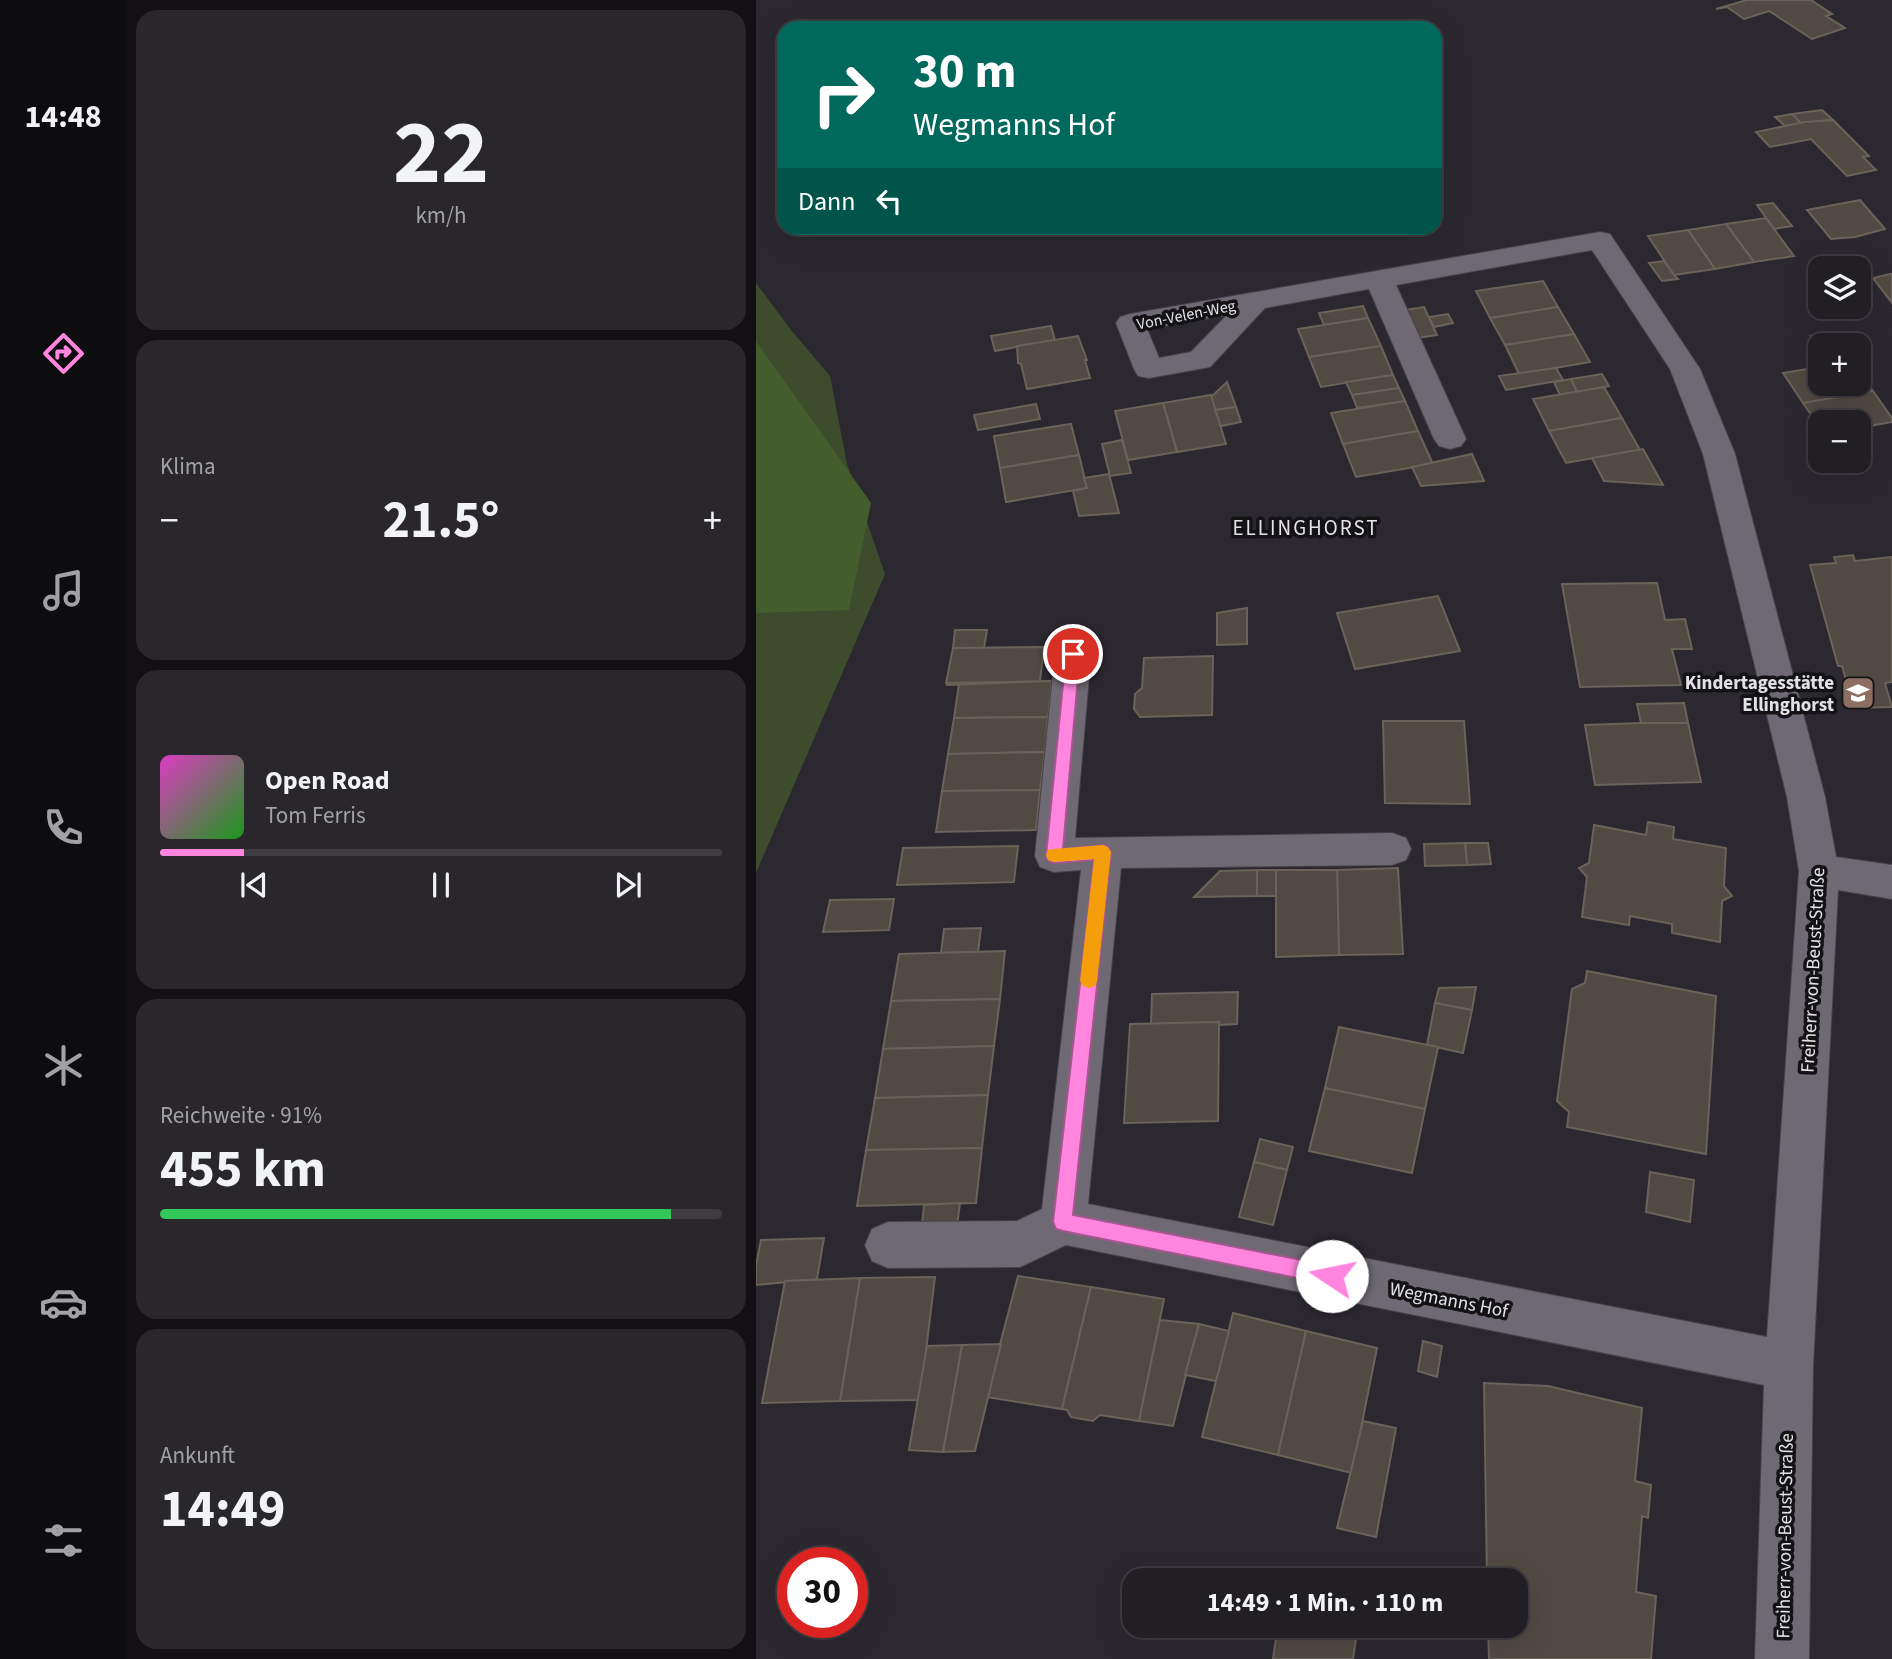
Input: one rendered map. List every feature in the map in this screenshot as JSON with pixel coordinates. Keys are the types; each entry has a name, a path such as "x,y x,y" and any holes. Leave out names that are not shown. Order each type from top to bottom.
{"street":[{"name":"Von-Velen-Weg","path":"1256,301 1600,240"},
{"name":"Freiherr-von-Beust-Straße","path":"1600,240 1685,369 1719,454 1807,797 1819,871 1788,1366 1782,1659"},
{"path":"1380,281 1450,439"},
{"path":"1073,654 1054,856 1103,852 1392,849"},
{"path":"888,1245 1020,1244 1063,1222 1103,852"},
{"path":"1819,871 1892,882"},
{"name":"Wegmanns Hof","path":"1063,1222 1788,1366"}],"green space":[{"path":"756,283 830,376 847,464 885,574 756,873"},
{"path":"756,341 871,503 849,610 756,613"}],"building":[{"path":"1747,0 1811,0 1832,14 1826,16 1845,28 1812,39 1769,11 1744,19 1727,7 1716,9"},
{"path":"1822,110 1833,120 1801,123 1792,114"},
{"path":"1792,114 1801,123 1785,126 1775,117"},
{"path":"1833,120 1869,156 1863,157 1876,170 1847,176 1811,139 1770,147 1756,132 1805,122"},
{"path":"1860,200 1885,229 1855,237 1831,239 1807,210"},
{"path":"1773,203 1792,226 1774,229 1757,205"},
{"path":"1766,218 1794,256 1754,262 1726,224"},
{"path":"1726,224 1754,262 1715,269 1688,230"},
{"path":"1688,230 1715,269 1674,275 1648,236"},
{"path":"1664,261 1678,279 1662,281 1649,263"},
{"path":"1892,274 1892,303 1873,278"},
{"path":"1543,281 1558,307 1490,318 1476,291"},
{"path":"1363,306 1368,318 1324,325 1319,313"},
{"path":"1424,307 1437,335 1418,338 1405,310"},
{"path":"1558,307 1574,334 1505,345 1490,318"},
{"path":"1448,314 1453,323 1434,327 1429,317"},
{"path":"1368,318 1381,346 1309,357 1298,329"},
{"path":"1051,326 1055,340 995,351 991,336"},
{"path":"1574,334 1590,362 1519,374 1505,345"},
{"path":"1078,336 1090,378 1027,389 1021,364 1018,363 1017,346"},
{"path":"1381,346 1393,375 1321,387 1309,357"},
{"path":"1556,368 1563,380 1506,390 1499,376"},
{"path":"1808,369 1808,396 1844,396 1803,403 1783,373"},
{"path":"1602,374 1609,386 1577,392 1571,379"},
{"path":"1393,375 1399,388 1352,395 1346,382"},
{"path":"1571,379 1577,392 1560,395 1554,382"},
{"path":"1227,382 1236,407 1215,410 1211,397"},
{"path":"1604,387 1622,418 1549,431 1533,399"},
{"path":"1399,388 1405,401 1357,408 1352,395"},
{"path":"1871,391 1892,418 1892,422 1871,426 1871,410 1808,410 1803,403 1844,396 1871,396"},
{"path":"1211,395 1226,444 1177,452 1163,403"},
{"path":"1405,401 1418,431 1343,444 1331,413"},
{"path":"1163,403 1177,452 1128,460 1115,411"},
{"path":"1036,404 1040,419 978,430 974,415"},
{"path":"1236,407 1241,422 1221,426 1215,410"},
{"path":"1622,418 1640,450 1566,463 1549,431"},
{"path":"1071,424 1079,455 1000,468 994,436"},
{"path":"1418,431 1433,464 1356,477 1343,444"},
{"path":"1122,440 1131,473 1110,476 1102,444"},
{"path":"1643,449 1663,485 1604,481 1592,458"},
{"path":"1472,454 1484,481 1421,486 1412,467"},
{"path":"1079,455 1087,488 1006,502 1000,468"},
{"path":"1109,474 1119,513 1079,516 1073,491 1087,488 1084,478"},
{"path":"1853,555 1855,561 1892,557 1892,682 1885,683 1892,707 1854,708 1842,666 1838,666 1810,565 1836,563 1834,557"},
{"path":"1657,583 1665,620 1685,619 1692,649 1672,649 1681,685 1580,687 1562,584"},
{"path":"1438,596 1460,651 1355,669 1337,613"},
{"path":"1247,608 1247,644 1217,645 1217,613"},
{"path":"955,630 987,630 984,648 953,648"},
{"path":"1044,647 1040,681 1052,681 946,683 953,648"},
{"path":"1213,656 1212,715 1140,717 1134,709 1135,694 1142,688 1144,658"},
{"path":"1052,681 1048,717 954,718 959,685"},
{"path":"1684,703 1688,723 1641,723 1637,704"},
{"path":"1048,717 1045,752 948,754 954,718"},
{"path":"1383,721 1464,721 1470,804 1385,803"},
{"path":"1688,723 1701,782 1595,785 1585,725"},
{"path":"1045,752 1040,790 942,791 948,754"},
{"path":"1040,790 1036,830 936,832 942,791"},
{"path":"1648,822 1674,827 1673,839 1726,848 1724,886 1732,896 1722,901 1720,942 1672,933 1672,924 1630,916 1629,925 1582,917 1587,877 1579,868 1589,863 1594,825 1646,835"},
{"path":"1465,843 1488,843 1491,864 1467,865"},
{"path":"1465,843 1467,865 1425,866 1424,844"},
{"path":"1018,846 1014,882 897,885 903,848"},
{"path":"1398,868 1403,954 1339,955 1337,870"},
{"path":"1257,870 1276,870 1276,896 1257,896"},
{"path":"1257,870 1257,896 1194,897 1220,871"},
{"path":"1276,870 1337,870 1339,955 1276,957"},
{"path":"894,899 889,930 823,932 830,900"},
{"path":"981,928 978,952 941,953 944,929"},
{"path":"1005,951 1000,999 891,1001 899,954"},
{"path":"1587,971 1716,996 1706,1154 1567,1127 1569,1112 1557,1101 1572,989 1585,983"},
{"path":"1476,987 1472,1010 1435,1003 1439,988"},
{"path":"1238,992 1237,1024 1151,1024 1152,994"},
{"path":"1000,999 994,1046 883,1049 891,1001"},
{"path":"1435,1003 1472,1010 1463,1053 1427,1045"},
{"path":"1219,1022 1218,1121 1124,1123 1130,1024"},
{"path":"1339,1027 1438,1047 1425,1109 1325,1088"},
{"path":"994,1046 988,1095 875,1098 883,1049"},
{"path":"1325,1088 1425,1109 1412,1173 1309,1151"},
{"path":"988,1095 982,1148 866,1150 875,1098"},
{"path":"1260,1139 1293,1147 1287,1170 1254,1162"},
{"path":"982,1148 976,1203 857,1206 866,1150"},
{"path":"1254,1162 1287,1170 1273,1225 1239,1217"},
{"path":"1650,1172 1694,1180 1690,1222 1646,1212"},
{"path":"960,1203 956,1234 921,1235 924,1205"},
{"path":"824,1238 817,1279 756,1285 761,1240"},
{"path":"1018,1276 1091,1287 1062,1409 986,1397"},
{"path":"935,1277 920,1400 840,1401 860,1278"},
{"path":"860,1278 840,1401 762,1403 785,1281"},
{"path":"1091,1287 1164,1299 1139,1421 1100,1415 1093,1421 1071,1417 1067,1410 1062,1409"},
{"path":"1233,1313 1306,1331 1278,1455 1202,1437"},
{"path":"1160,1320 1199,1324 1173,1426 1139,1421"},
{"path":"1199,1324 1229,1331 1216,1381 1185,1375"},
{"path":"1306,1331 1377,1348 1352,1473 1278,1455"},
{"path":"1423,1341 1442,1346 1437,1377 1418,1371"},
{"path":"1001,1344 975,1451 943,1452 962,1345"},
{"path":"962,1345 943,1452 909,1450 927,1346"},
{"path":"1484,1383 1548,1386 1642,1408 1635,1481 1651,1485 1648,1518 1642,1516 1636,1592 1656,1596 1651,1659 1489,1659 1488,1638 1528,1638 1528,1568 1487,1568"},
{"path":"1363,1421 1396,1428 1376,1537 1337,1528"},
{"path":"1276,1638 1356,1639 1353,1659 1273,1659"}],"slow traffic":[{"path":"1054,855 1103,852 1089,981"}],"place":[{"name":"Kindertagesstätte Ellinghorst","path":"1858,693"}],"district":[{"name":"ELLINGHORST","path":"1306,528"}],"route":[{"path":"1073,654 1054,856 1103,852 1063,1222 1332,1276"}]}
